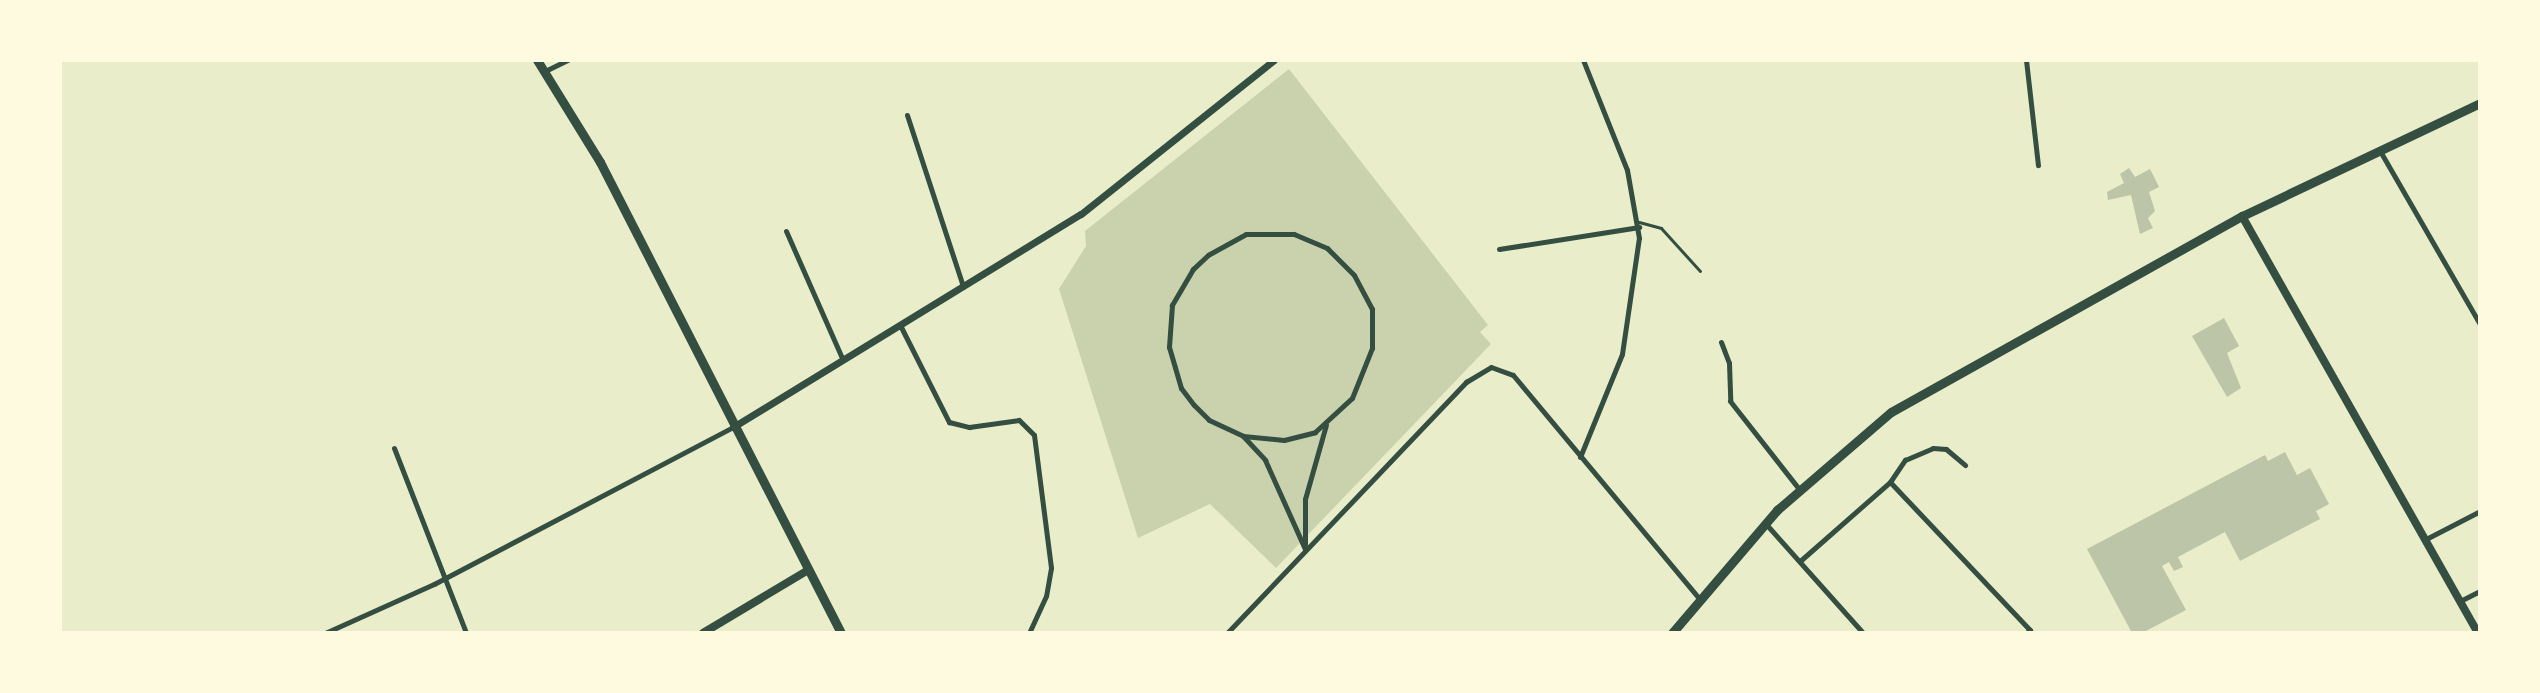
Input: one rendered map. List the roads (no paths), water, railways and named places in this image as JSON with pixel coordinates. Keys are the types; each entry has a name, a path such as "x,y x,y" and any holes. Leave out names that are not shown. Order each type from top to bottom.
{"main road":[{"path":"537,60 600,162 805,572 841,633"},
{"path":"1678,630 1699,598 1765,523 1799,489 1891,412 2242,216 2480,103"},
{"path":"2242,216 2478,633"},
{"path":"703,633 805,572"}],"street":[{"path":"544,71 568,60"},
{"path":"325,633 434,584 444,575 733,427 1081,214 1274,60"},
{"path":"1580,457 1622,354 1639,224 1627,170 1583,60"},
{"path":"2026,60 2038,165"},
{"path":"907,115 963,286"},
{"path":"2380,151 2480,324"},
{"path":"1499,249 1639,224"},
{"path":"786,231 843,360"},
{"path":"1246,234 1294,234 1312,240 1342,260 1369,300 1373,331 1368,365 1352,398 1326,424 1284,440 1243,436 1209,420 1181,388 1173,366 1169,325 1172,305 1193,269 1246,234"},
{"path":"900,325 949,422 969,427 1019,420 1034,435 1051,568 1046,596 1029,633"},
{"path":"1721,342 1729,363 1730,401 1799,489"},
{"path":"1227,633 1466,382 1491,367 1513,375 1699,598"},
{"path":"1305,549 1305,499 1326,424"},
{"path":"1243,436 1277,481 1305,549"},
{"path":"394,448 466,633"},
{"path":"1800,561 1890,482 1905,460 1933,448 1958,454 1965,465"},
{"path":"1890,482 2028,631"},
{"path":"2426,539 2480,511"},
{"path":"1765,523 1863,633"},
{"path":"2462,600 2480,591"}],"lane":[{"path":"1639,224 1661,228 1700,271"}]}
